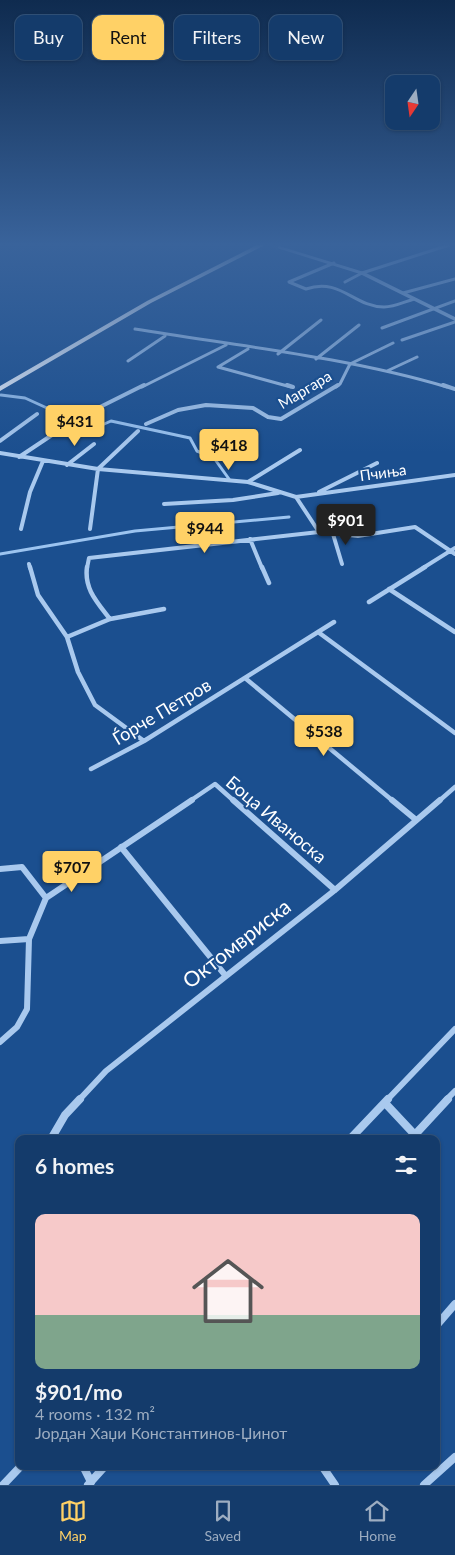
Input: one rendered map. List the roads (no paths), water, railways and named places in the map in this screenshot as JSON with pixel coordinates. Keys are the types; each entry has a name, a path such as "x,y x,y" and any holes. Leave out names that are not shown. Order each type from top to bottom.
{"main road":[{"path":"0,389 128,314"}],"street":[{"path":"382,328 416,314"},
{"path":"443,314 455,321"},
{"path":"278,354 322,320"},
{"path":"402,340 455,321"},
{"name":"Маргара","path":"316,360 359,325"},
{"name":"Маргара","path":"134,329 165,336 350,364 387,371 455,389"},
{"path":"128,361 165,336"},
{"name":"Маргара","path":"146,424 178,410 206,405 254,408 268,417 281,419 340,384 350,364 393,343"},
{"path":"80,417 227,345"},
{"name":"Маргара","path":"248,349 218,367 293,387"},
{"path":"387,371 417,357"},
{"path":"0,442 37,414"},
{"path":"90,529 98,469 138,431"},
{"path":"20,457 52,435"},
{"path":"67,465 94,444"},
{"path":"248,482 300,450"},
{"name":"Пчиња","path":"0,453 42,462 98,469 248,482 296,497 455,475"},
{"path":"21,530 30,492 42,462"},
{"name":"Пчиња","path":"314,494 376,463"},
{"name":"Пчиња","path":"164,504 233,500 281,493"},
{"path":"296,497 319,532"},
{"path":"110,619 89,590 84,576 89,558 319,532 358,536 415,528 453,551 368,602"},
{"path":"333,534 342,564"},
{"path":"250,540 269,583"},
{"path":"29,564 38,594 67,637 78,672 95,705 144,741"},
{"path":"389,589 455,632"},
{"path":"67,637 110,619 164,609"},
{"name":"Ѓорче Петров","path":"91,769 144,741 334,622"},
{"path":"318,632 455,733"},
{"path":"246,678 415,820"},
{"name":"Боца Иваноска","path":"46,898 215,784 335,890"},
{"name":"Октомвриска","path":"53,1135 65,1115 106,1071 225,974 335,890 455,787"},
{"path":"121,847 225,974"},
{"path":"0,869 22,867 46,898 29,939 28,1009 17,1027 0,1042"},
{"path":"0,941 29,939"},
{"path":"354,1135 386,1104 455,1029"},
{"path":"415,1135 455,1091"},
{"path":"386,1104 411,1135"},
{"path":"440,1321 455,1304"},
{"path":"424,1485 455,1456"},
{"path":"3,1485 17,1470"},
{"path":"84,1470 89,1483 101,1470"},
{"path":"325,1470 335,1485"}],"waterway":[{"path":"1,395 25,398 93,429 111,421 190,438 197,451 214,458 229,479"},
{"path":"0,554 135,531 289,517"}]}
